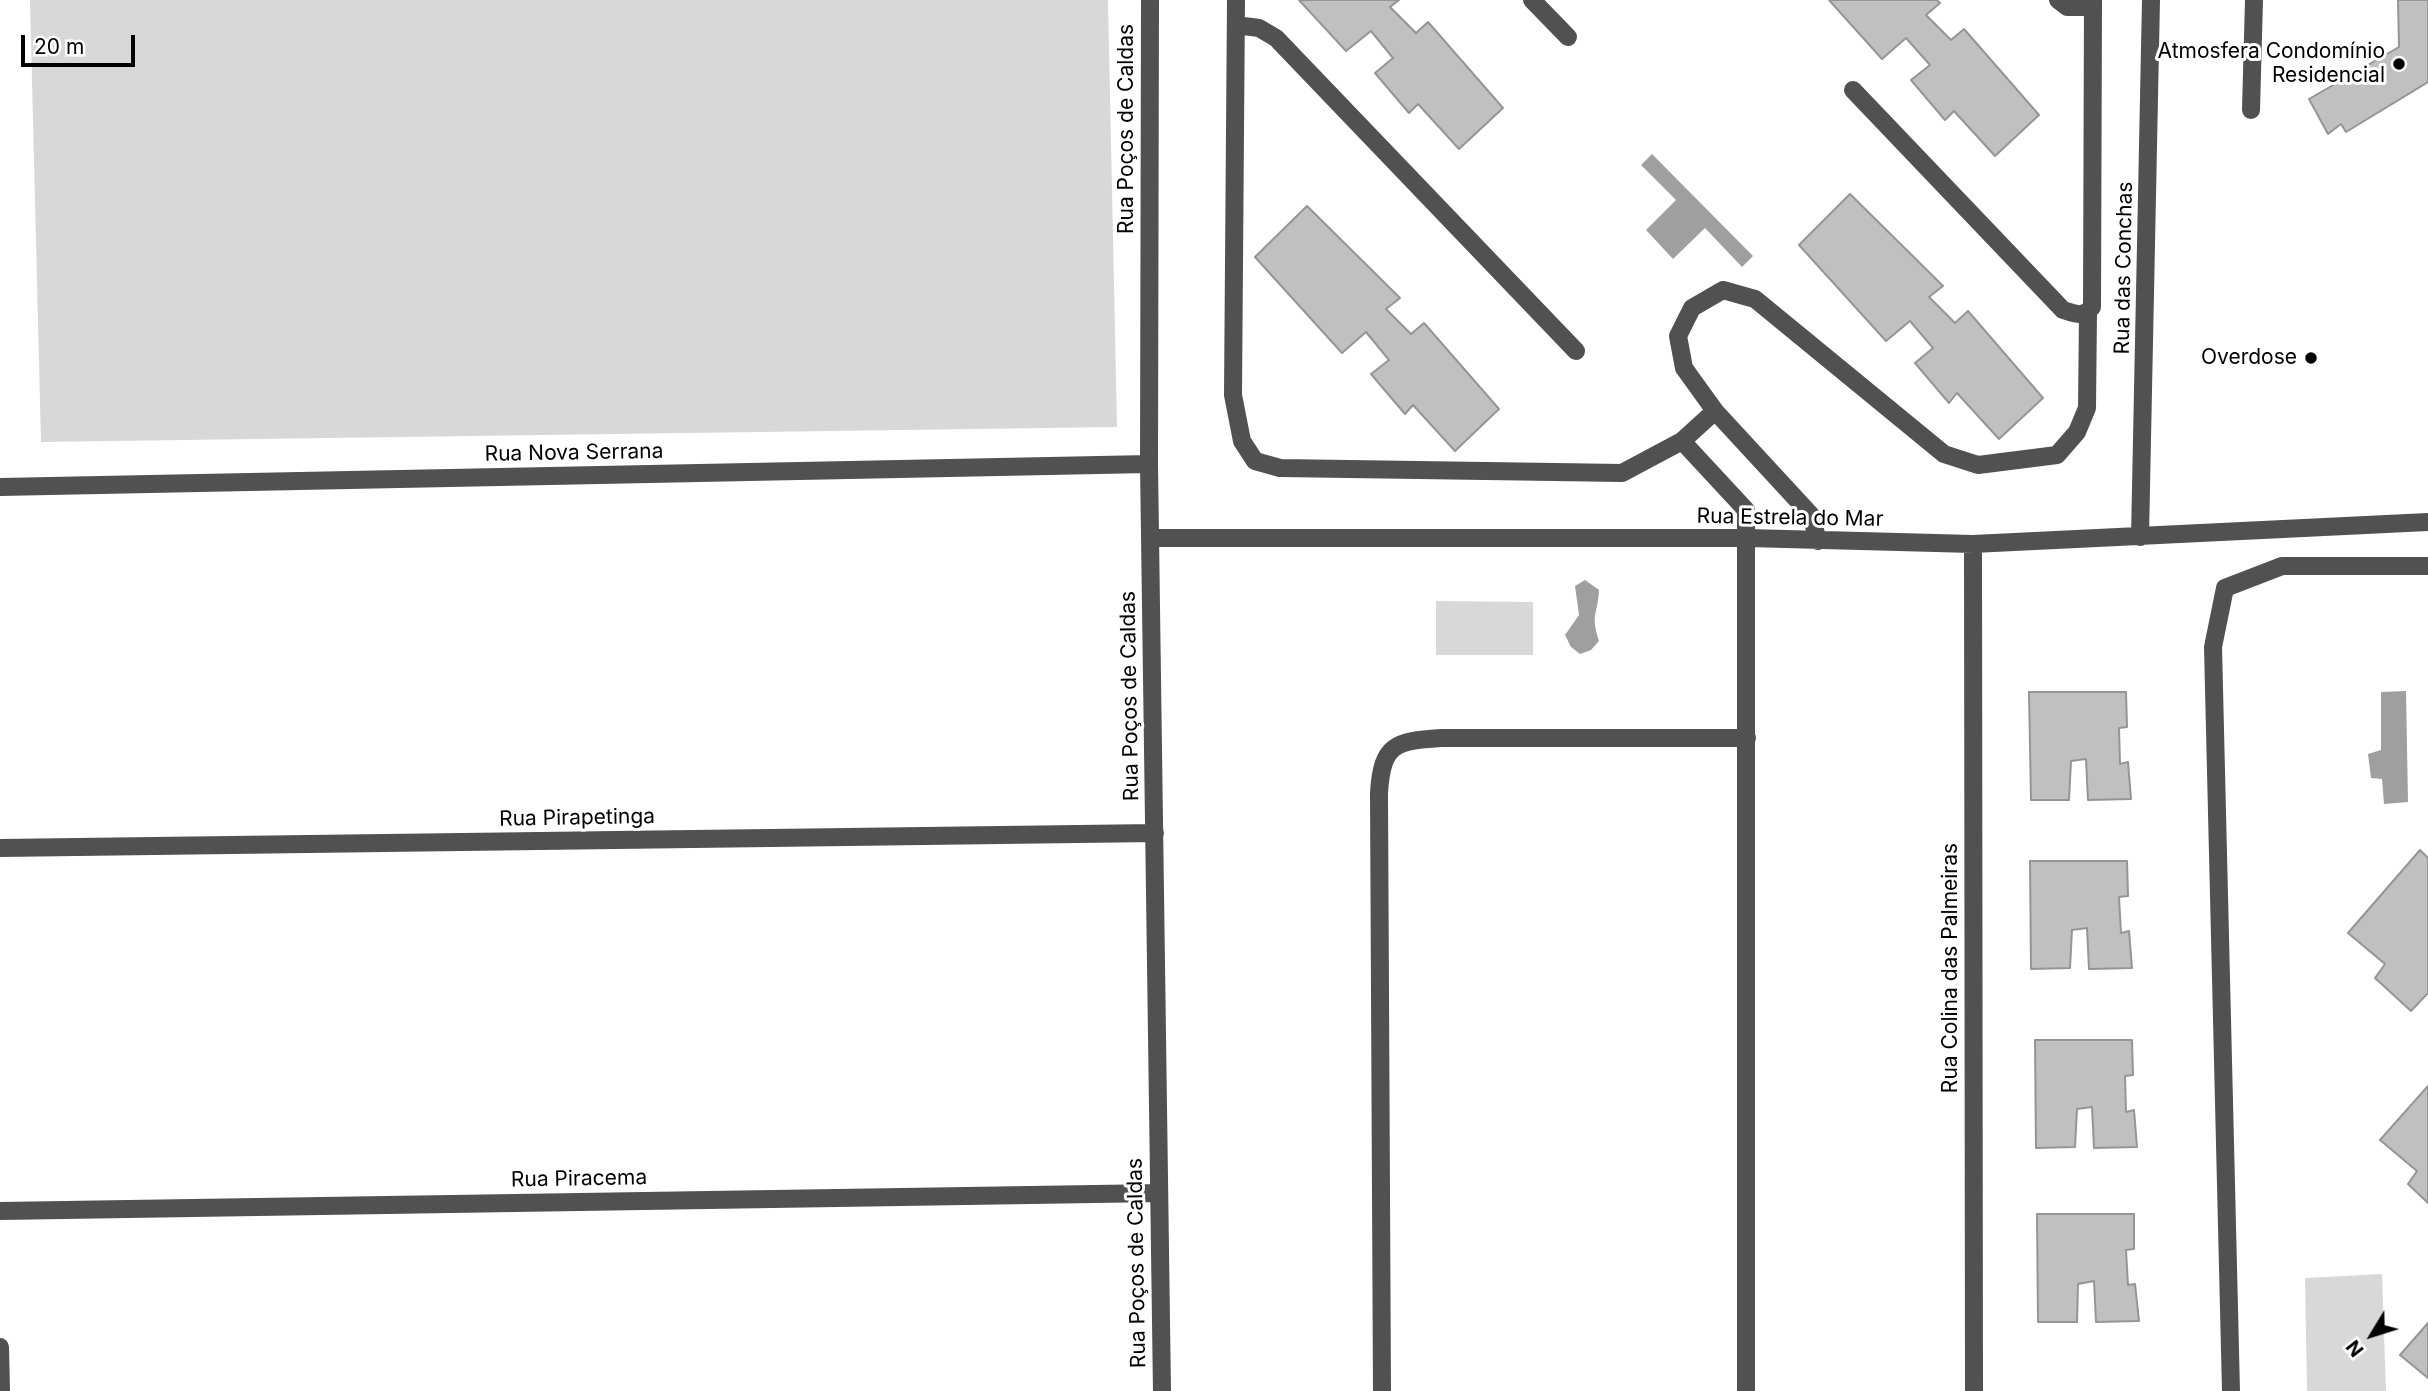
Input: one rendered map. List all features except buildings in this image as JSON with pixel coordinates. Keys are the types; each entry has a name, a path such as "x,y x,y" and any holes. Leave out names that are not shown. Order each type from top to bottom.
{"street":[{"name":"Rua Poços de Caldas","path":"1150,0 1149,464 1162,1391"},
{"path":"1236,0 1233,395 1242,441 1255,461 1280,468 1622,473 1682,441 1715,411"},
{"path":"1532,0 1567,37"},
{"path":"1818,541 1811,514 1715,411 1684,368 1678,336 1692,308 1723,290 1755,299 1944,454 1978,465 2057,455 2077,432 2087,408 2088,313 2092,307 2093,3 2067,7 2058,0"},
{"name":"Rua das Conchas","path":"2140,537 2151,0"},
{"path":"2251,110 2255,0"},
{"path":"1236,25 1259,28 1276,38 1576,351"},
{"path":"1853,90 2063,310 2080,316 2088,313"},
{"path":"1682,441 1746,510 1748,538 1746,1391"},
{"name":"Rua Nova Serrana","path":"0,487 1149,464"},
{"name":"Rua Estrela do Mar","path":"1150,538 1748,538 1973,544 2428,522"},
{"name":"Rua Colina das Palmeiras","path":"1973,544 1974,1391"},
{"path":"2231,1391 2213,647 2225,588 2282,566 2428,566"},
{"path":"1382,1391 1379,793 1384,757 1391,749 1406,741 1441,738 1747,738"},
{"name":"Rua Pirapetinga","path":"0,848 1155,832"},
{"name":"Rua Piracema","path":"0,1211 1158,1193"},
{"path":"0,1347 1,1391"}],"shaded area":[{"path":"30,0 1108,0 1117,427 41,442"},
{"path":"1652,154 1753,256 1742,267 1705,228 1673,259 1646,230 1676,200 1641,165"},
{"path":"1585,580 1599,590 1595,619 1599,641 1591,650 1580,654 1571,647 1565,635 1579,615 1575,586"},
{"path":"1436,601 1533,602 1533,655 1436,655"},
{"path":"2406,691 2408,802 2384,804 2382,779 2371,778 2368,754 2381,750 2381,692"},
{"path":"2382,1274 2386,1391 2307,1391 2305,1278"}],"place":[{"name":"Atmosfera Condomínio Residencial","path":"2399,64"},
{"name":"Overdose","path":"2311,358"}]}
